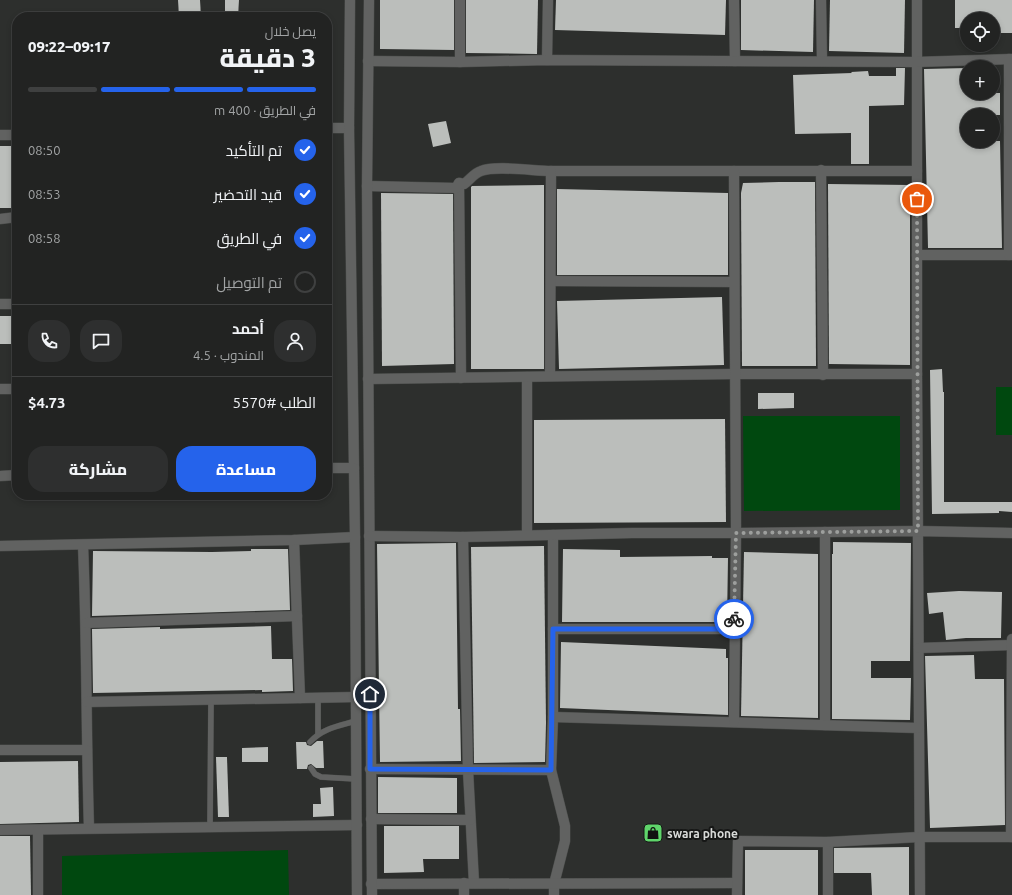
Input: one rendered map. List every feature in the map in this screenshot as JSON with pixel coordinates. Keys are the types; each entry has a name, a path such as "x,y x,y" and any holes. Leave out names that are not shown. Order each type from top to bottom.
{"street":[{"path":"350,0 349,128 355,537 357,895"},
{"path":"368,0 367,186 372,895"},
{"path":"460,0 460,62"},
{"path":"547,60 548,0"},
{"path":"734,0 735,61"},
{"path":"822,0 822,61"},
{"path":"917,0 918,728 920,895"},
{"path":"368,61 460,62 547,60 916,62 1011,59 1010,255 917,255"},
{"path":"332,128 349,128"},
{"path":"0,135 12,135"},
{"path":"367,186 456,188 460,183 464,184 475,174 487,169 551,172 734,172 821,170 917,171"},
{"path":"821,170 823,375"},
{"path":"550,376 551,172"},
{"path":"734,172 736,533 734,722"},
{"path":"460,183 461,378"},
{"path":"0,219 12,218"},
{"path":"551,281 734,282"},
{"path":"0,304 12,304"},
{"path":"353,368 368,367"},
{"path":"368,379 735,374 917,374"},
{"path":"527,377 527,535"},
{"path":"0,389 12,389"},
{"path":"332,468 354,468"},
{"path":"0,476 12,476"},
{"path":"369,536 463,537 632,533 918,531 1012,533"},
{"path":"825,532 825,725"},
{"path":"553,535 553,717 551,770 566,826 565,841 554,884 554,895"},
{"path":"0,546 294,540 355,537"},
{"path":"463,537 470,820 469,883 464,895"},
{"path":"294,540 300,698"},
{"path":"84,545 89,828"},
{"path":"86,623 297,616"},
{"path":"553,629 734,629"},
{"path":"737,895 738,841 828,842 919,837 1011,837 1012,639"},
{"path":"919,648 1012,645"},
{"path":"87,702 356,697"},
{"path":"553,717 918,728"},
{"path":"0,750 87,750"},
{"path":"370,769 551,770"},
{"path":"357,803 371,803"},
{"path":"371,819 470,820"},
{"path":"0,830 357,825"},
{"path":"38,830 38,895"},
{"path":"828,842 828,895"},
{"path":"372,884 737,884"}],"lane":[{"path":"318,698 318,734"},
{"path":"210,827 211,700"},
{"path":"310,742 318,734 340,725 356,721"},
{"path":"311,768 315,774 321,777 356,779"}],"green space":[{"path":"996,387 1012,387 1012,435 996,435"},
{"path":"743,416 900,416 900,510 744,511"},
{"path":"288,850 289,895 62,895 62,856"}],"building":[{"path":"178,0 200,0 201,12 179,12"},
{"path":"225,0 239,0 238,12 225,12"},
{"path":"380,0 454,0 454,50 380,49"},
{"path":"466,0 538,0 537,54 466,53"},
{"path":"556,0 726,0 725,35 555,30"},
{"path":"741,0 814,0 813,52 741,50"},
{"path":"830,0 905,0 904,53 829,51"},
{"path":"955,0 1012,0 1012,33 1000,33 1000,12 960,12 960,28 955,28"},
{"path":"896,68 905,68 904,105 869,106 869,164 851,164 851,133 795,134 793,75 868,71 869,76 896,76"},
{"path":"960,68 960,100 1000,100 1000,108 960,108 960,148 1000,148 1000,141 1002,248 928,248 924,69"},
{"path":"446,121 451,143 433,147 428,124"},
{"path":"0,146 12,146 12,208 0,208"},
{"path":"815,182 816,366 742,366 741,193 743,183"},
{"path":"828,184 910,185 910,365 829,364"},
{"path":"544,185 544,369 471,369 471,187"},
{"path":"557,189 728,193 728,275 557,275"},
{"path":"381,193 453,194 454,364 382,366"},
{"path":"722,297 724,365 559,369 557,301"},
{"path":"0,316 12,316 12,344 0,344"},
{"path":"942,369 944,392 944,502 1012,502 1012,512 999,511 999,513 932,514 930,370"},
{"path":"758,393 794,393 794,408 758,409"},
{"path":"725,419 726,522 534,523 534,420"},
{"path":"833,542 911,543 910,661 871,661 871,678 911,678 910,720 832,719"},
{"path":"456,543 458,709 460,709 461,761 380,762 377,544"},
{"path":"544,546 545,762 474,763 471,547"},
{"path":"251,549 288,549 290,610 92,616 93,551 212,552 251,551"},
{"path":"563,549 620,550 620,557 712,556 712,558 728,558 727,622 562,622"},
{"path":"744,552 818,554 818,718 741,716"},
{"path":"959,591 1002,592 1001,638 966,638 946,640 943,612 929,614 927,593"},
{"path":"271,626 272,659 292,659 293,691 262,692 262,690 93,693 92,629"},
{"path":"561,642 726,649 726,658 728,658 728,715 560,708"},
{"path":"974,655 975,679 1004,679 1005,825 930,828 925,656"},
{"path":"317,741 323,741 324,768 316,768 311,764 308,765 307,769 297,769 296,742 306,742 307,745 311,746"},
{"path":"268,747 268,762 242,762 242,748"},
{"path":"216,757 227,757 229,817 218,817"},
{"path":"78,761 79,822 0,824 0,762"},
{"path":"378,777 457,778 457,813 378,813"},
{"path":"333,787 334,816 313,817 313,804 321,804 320,788"},
{"path":"384,826 459,826 459,859 423,859 424,872 384,873"},
{"path":"0,836 30,836 31,895 0,895"},
{"path":"909,847 909,895 872,895 871,873 834,873 834,848"},
{"path":"745,850 818,850 818,895 745,895"}],"way so far":[{"path":"734,619 736,533 918,531 917,199"}],"place":[{"name":"swara phone","path":"653,833"}],"route":[{"path":"370,694 370,769 551,770 553,717 553,629 734,629 734,619"}]}
